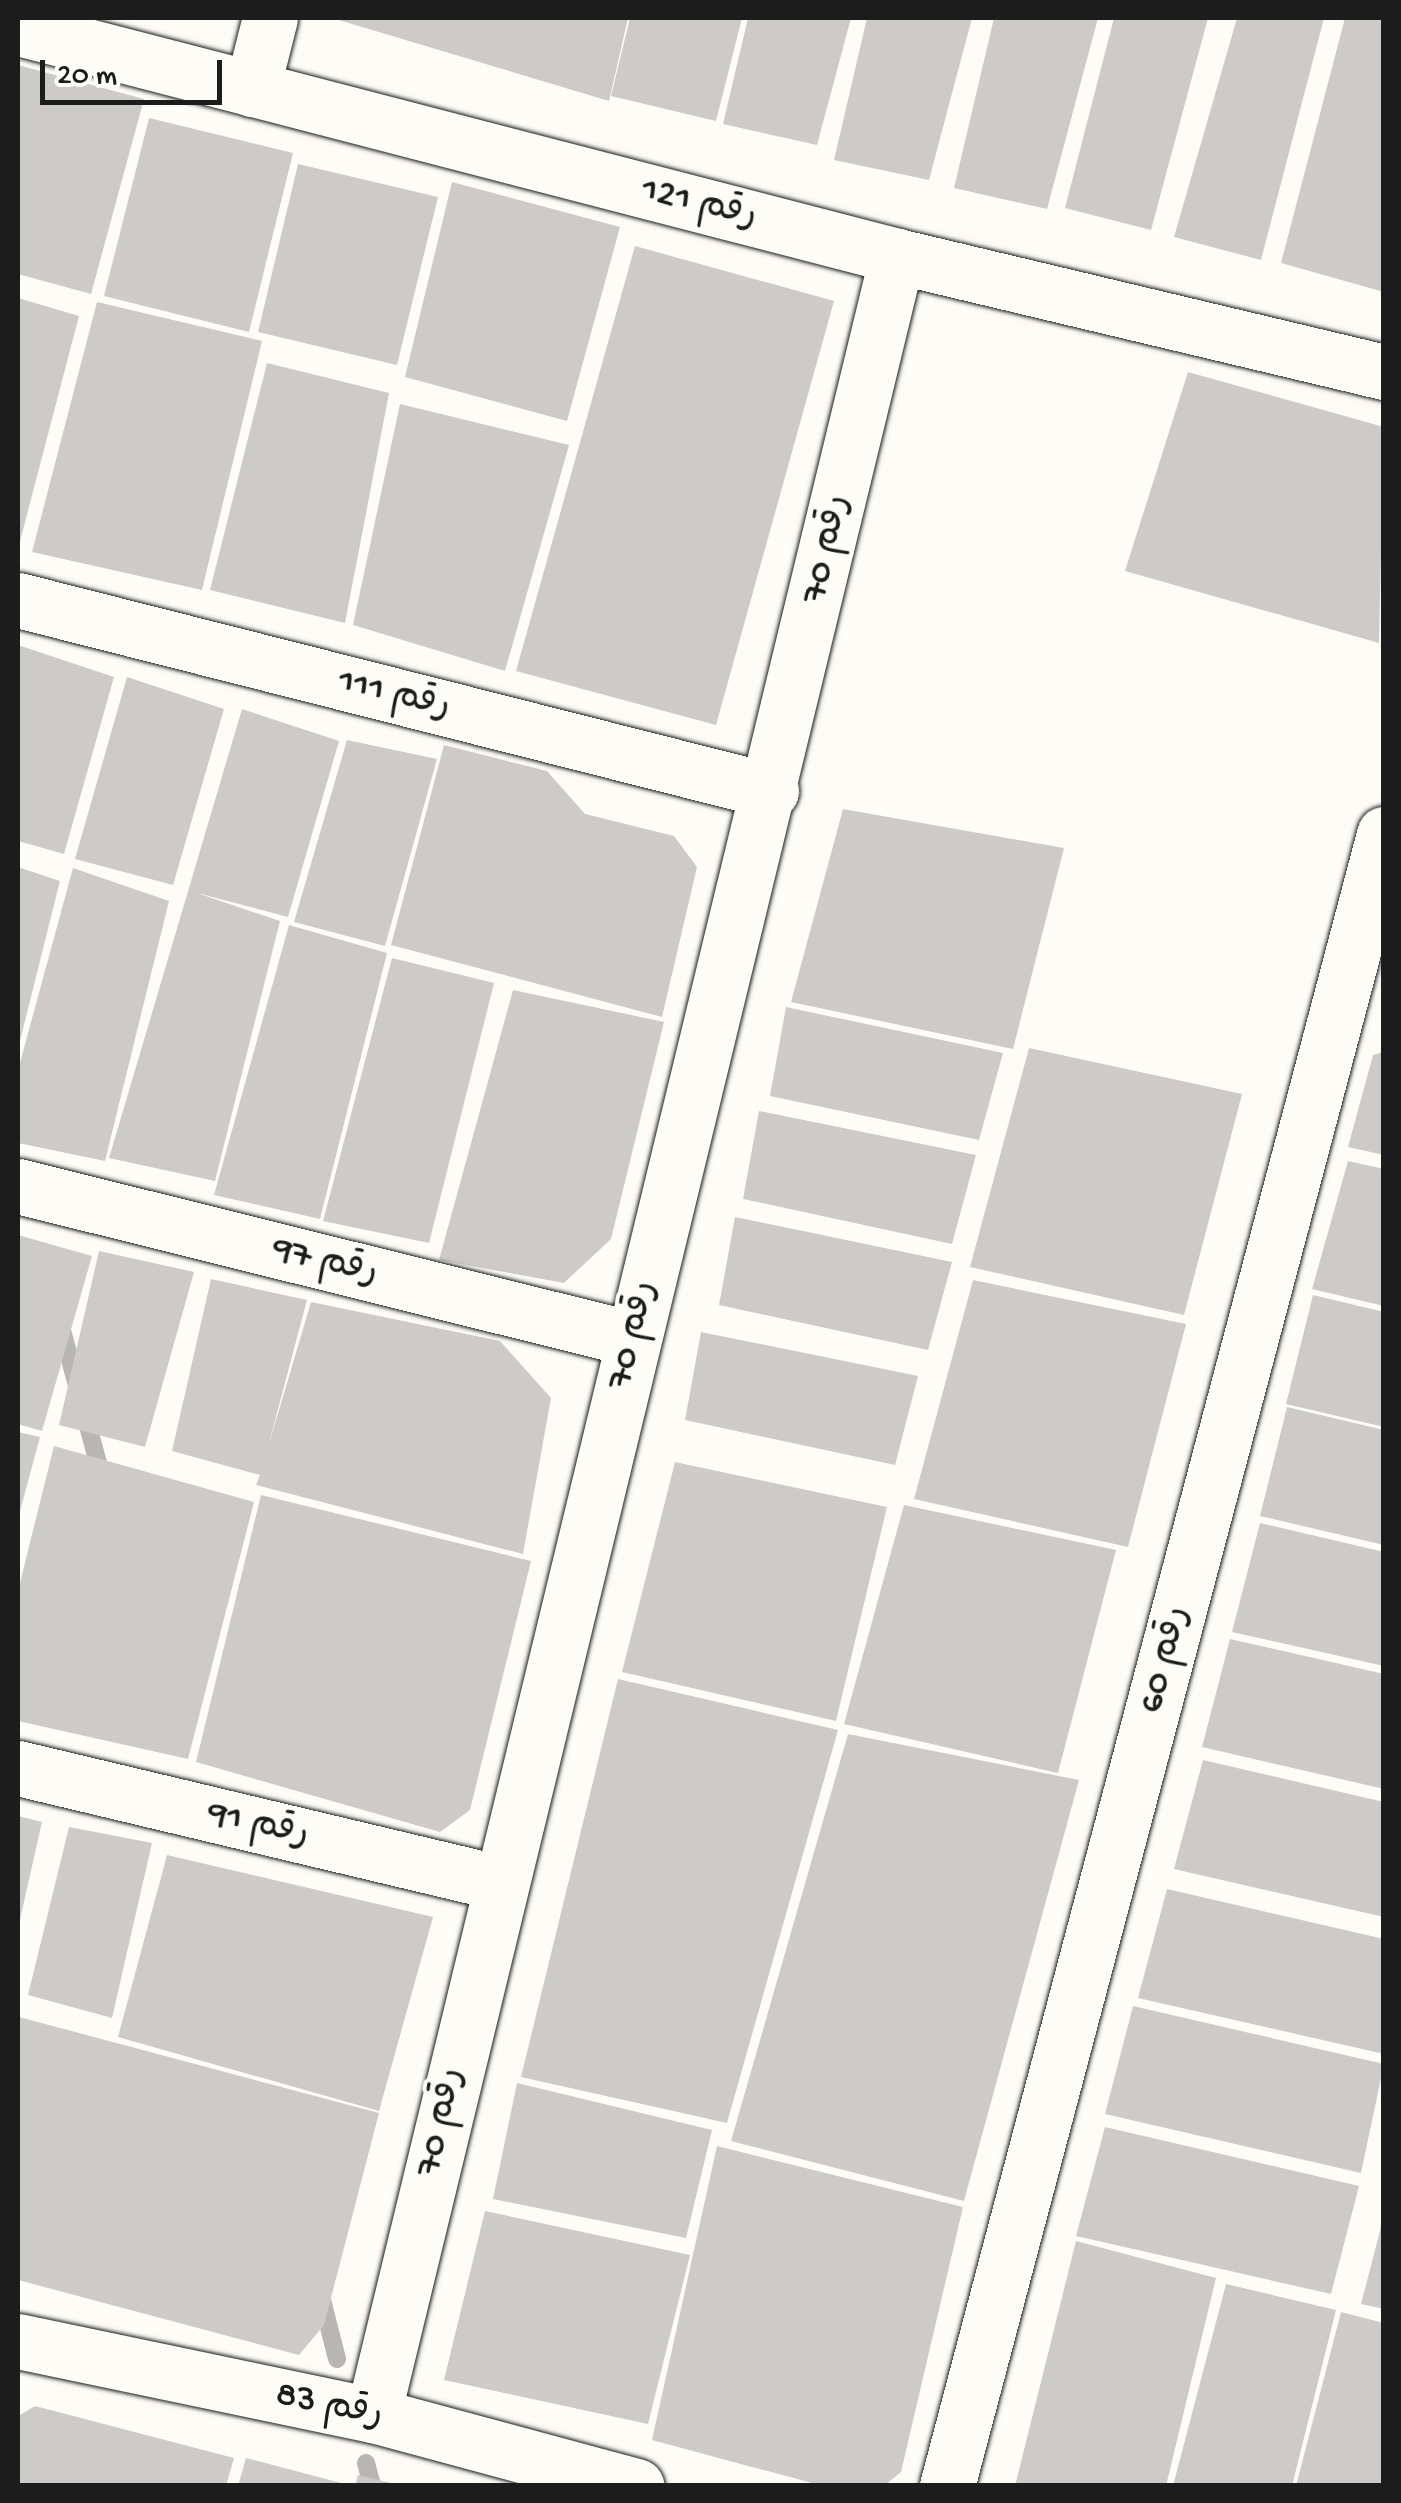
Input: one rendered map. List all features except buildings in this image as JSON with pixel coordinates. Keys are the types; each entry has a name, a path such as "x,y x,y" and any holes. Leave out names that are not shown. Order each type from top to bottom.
{"street":[{"path":"252,89 270,18"},
{"name":"رقم 121","path":"18,28 897,256 1384,372"},
{"name":"رقم 70","path":"373,2416 499,1883 771,791 897,256"},
{"name":"رقم 111","path":"18,600 771,791"},
{"name":"رقم 60","path":"947,2486 1363,998 1384,834"},
{"name":"رقم 97","path":"18,1186 634,1339"},
{"name":"رقم 91","path":"18,1768 499,1883"},
{"name":"رقم 83","path":"18,2341 373,2416 637,2486"}],"waterway":[{"path":"60,1323 103,1481"},
{"path":"321,2296 337,2359"},
{"path":"366,2463 372,2486"}]}
